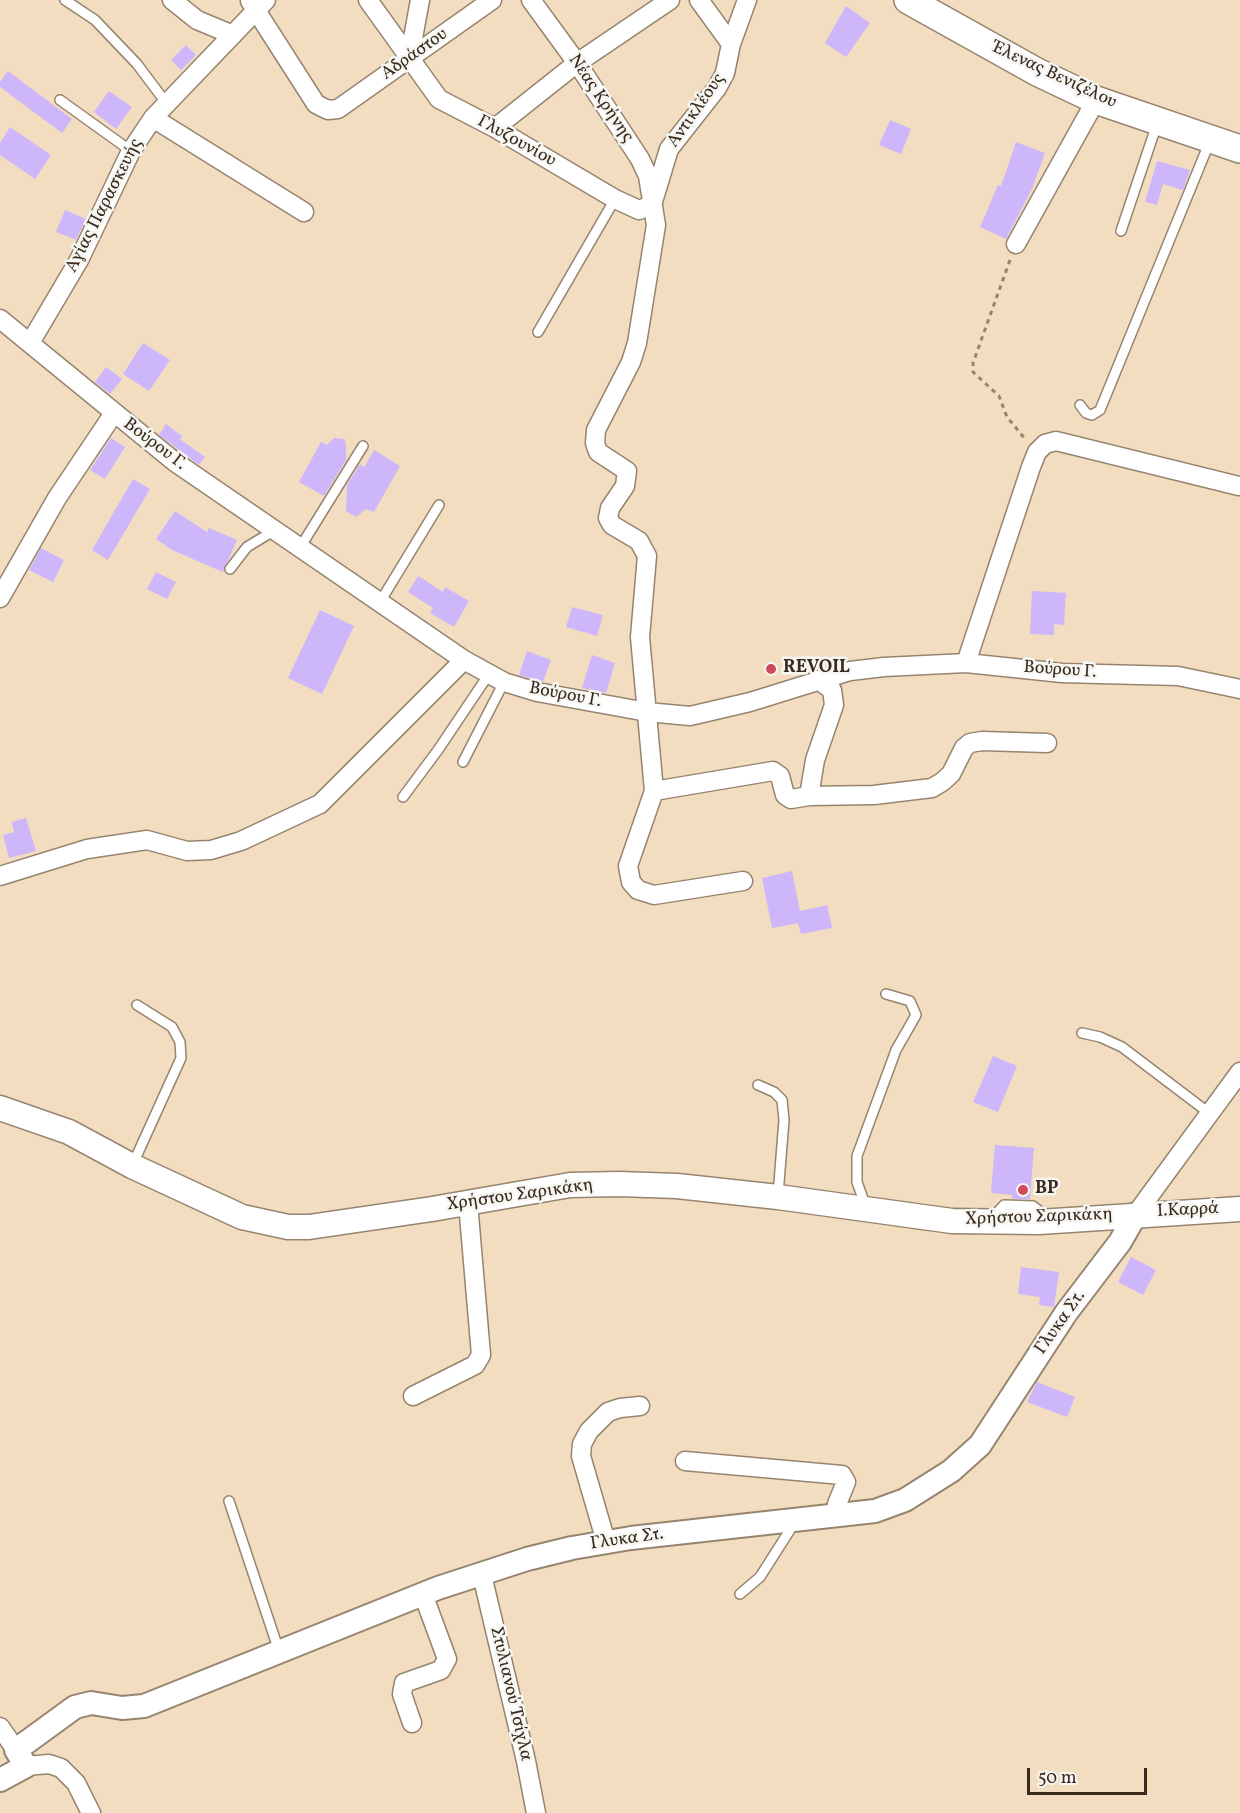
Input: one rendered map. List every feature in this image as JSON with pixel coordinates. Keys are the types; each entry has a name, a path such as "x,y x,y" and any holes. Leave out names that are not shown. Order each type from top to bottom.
{"main road":[{"name":"Έλενας Βενιζέλου","path":"908,0 1037,72 1096,99 1159,119 1231,149"},
{"name":"Χρήστου Σαρικάκη","path":"0,1108 69,1132 132,1166 243,1217 288,1227 309,1227 570,1185 619,1184 677,1186 778,1197 952,1221 1051,1221 1136,1214"},
{"name":"Ι.Καρρά","path":"1136,1214 1240,1209"}],"street":[{"path":"172,0 197,20 233,35"},
{"name":"Γλυζουνίου","path":"368,0 439,99 495,128 615,199 644,207"},
{"path":"409,60 420,0"},
{"name":"Αδράστου","path":"256,3 316,104 328,110 338,109 492,0"},
{"name":"Νέας Κρήνης","path":"531,0 577,63 640,159 648,176 644,207 656,225 637,343 631,362 596,430 595,443 598,452 627,471 625,486 610,508 608,518 612,525 639,541 647,556 640,637 646,712"},
{"path":"495,128 577,63 670,0"},
{"path":"699,0 731,44"},
{"name":"Αντικλέους","path":"644,207 669,149 717,88 725,73 731,44 747,0"},
{"name":"Αγίας Παρασκευής","path":"30,343 79,260 130,151 153,118 233,35 256,3"},
{"path":"1016,244 1096,99"},
{"path":"153,118 304,212"},
{"name":"Βούρου Γ.","path":"0,319 175,462 301,546 464,660 496,678 537,692 674,716 704,714 850,671 966,663 1062,673 1178,676 1240,689"},
{"path":"0,598 57,498 114,414"},
{"path":"966,663 1037,452 1045,444 1056,441 1239,486"},
{"path":"0,876 87,849 147,840 187,851 211,850 241,841 320,804 464,660"},
{"path":"809,796 815,760 834,705 832,690 818,680"},
{"path":"646,712 654,791 628,866 631,882 638,890 654,895 743,881"},
{"path":"654,791 773,771 780,776 788,798 874,795 932,788 951,774 964,748 970,743 982,741 1047,743"},
{"path":"1136,1214 1240,1072"},
{"path":"413,1396 475,1365 481,1355 468,1203"},
{"name":"Γλυκα Στ.","path":"0,1780 75,1707 91,1703 122,1708 144,1706 423,1594 527,1559 606,1542 876,1511 905,1500 932,1485 973,1453 999,1419 1066,1313 1120,1242 1136,1214"},
{"path":"606,1542 581,1456 582,1444 589,1431 608,1412 640,1406"},
{"path":"685,1461 842,1475 846,1482 838,1499 836,1516"},
{"name":"Στυλιανού Τσίχλα","path":"482,1575 536,1813"},
{"path":"412,1724 402,1694 404,1683 441,1670 447,1659 423,1594"},
{"path":"0,1727 21,1758 61,1768 76,1783 91,1813"}],"lane":[{"path":"66,0 95,20 137,64 167,104"},
{"path":"60,100 130,151"},
{"path":"1121,231 1159,119"},
{"path":"1080,405 1086,413 1092,415 1100,410 1231,149"},
{"path":"538,332 615,199"},
{"path":"301,546 363,446"},
{"path":"380,602 440,505"},
{"path":"230,569 247,547 275,530"},
{"path":"463,762 496,678"},
{"path":"403,797 496,678"},
{"path":"867,1209 857,1182 857,1156 896,1050 916,1015 910,1001 886,994"},
{"path":"132,1166 181,1058 180,1042 172,1027 137,1005"},
{"path":"1082,1032 1122,1047 1209,1113"},
{"path":"758,1084 774,1092 782,1100 784,1120 778,1197"},
{"path":"229,1501 279,1651"},
{"path":"740,1594 760,1577 795,1522"}],"path":[{"path":"1016,244 973,363 973,372 999,396 1006,417 1037,452"}],"building":[{"path":"846,6 870,23 846,57 825,43"},
{"path":"186,45 196,55 181,70 171,60"},
{"path":"8,71 72,119 62,133 0,87 0,82"},
{"path":"109,91 132,107 116,129 94,112"},
{"path":"890,120 911,129 901,154 879,145"},
{"path":"10,127 51,155 35,179 0,155 0,143"},
{"path":"1016,142 1045,153 1032,189 1006,239 980,227 998,185 1001,186"},
{"path":"1157,161 1190,170 1183,190 1163,184 1157,205 1145,202"},
{"path":"65,210 86,219 76,240 56,232"},
{"path":"143,343 170,360 149,391 123,374"},
{"path":"106,367 122,379 110,394 95,382"},
{"path":"166,424 182,436 180,439 205,457 199,465 159,435"},
{"path":"111,438 125,447 105,479 90,470"},
{"path":"334,438 344,439 346,460 324,496 299,482 321,442 327,445"},
{"path":"374,450 400,466 374,512 366,509 356,517 346,511 347,485 360,464 364,467"},
{"path":"133,479 150,489 108,560 92,550"},
{"path":"175,511 207,532 209,528 237,540 223,572 172,550 156,539"},
{"path":"41,548 64,560 53,582 29,570"},
{"path":"156,572 176,582 167,599 147,589"},
{"path":"418,576 443,592 445,587 469,601 454,627 430,613 433,608 408,592"},
{"path":"1032,591 1066,593 1064,625 1054,624 1054,635 1030,634"},
{"path":"572,607 603,615 597,636 566,627"},
{"path":"320,610 354,626 322,694 288,678"},
{"path":"527,651 551,660 543,682 519,675"},
{"path":"592,655 615,663 606,693 582,688"},
{"path":"26,818 36,851 9,858 3,835 14,832 12,822"},
{"path":"792,871 800,911 827,905 832,928 801,934 798,923 772,928 762,878"},
{"path":"993,1056 1017,1066 998,1112 973,1102"},
{"path":"995,1145 1034,1148 1030,1199 1012,1199 1012,1195 991,1193"},
{"path":"1131,1257 1156,1270 1143,1295 1118,1282"},
{"path":"1021,1267 1059,1272 1054,1307 1039,1305 1040,1297 1018,1294"},
{"path":"1037,1382 1075,1397 1067,1417 1027,1402"}],"place":[{"name":"REVOIL","path":"771,669"},
{"name":"BP","path":"1023,1190"}]}
